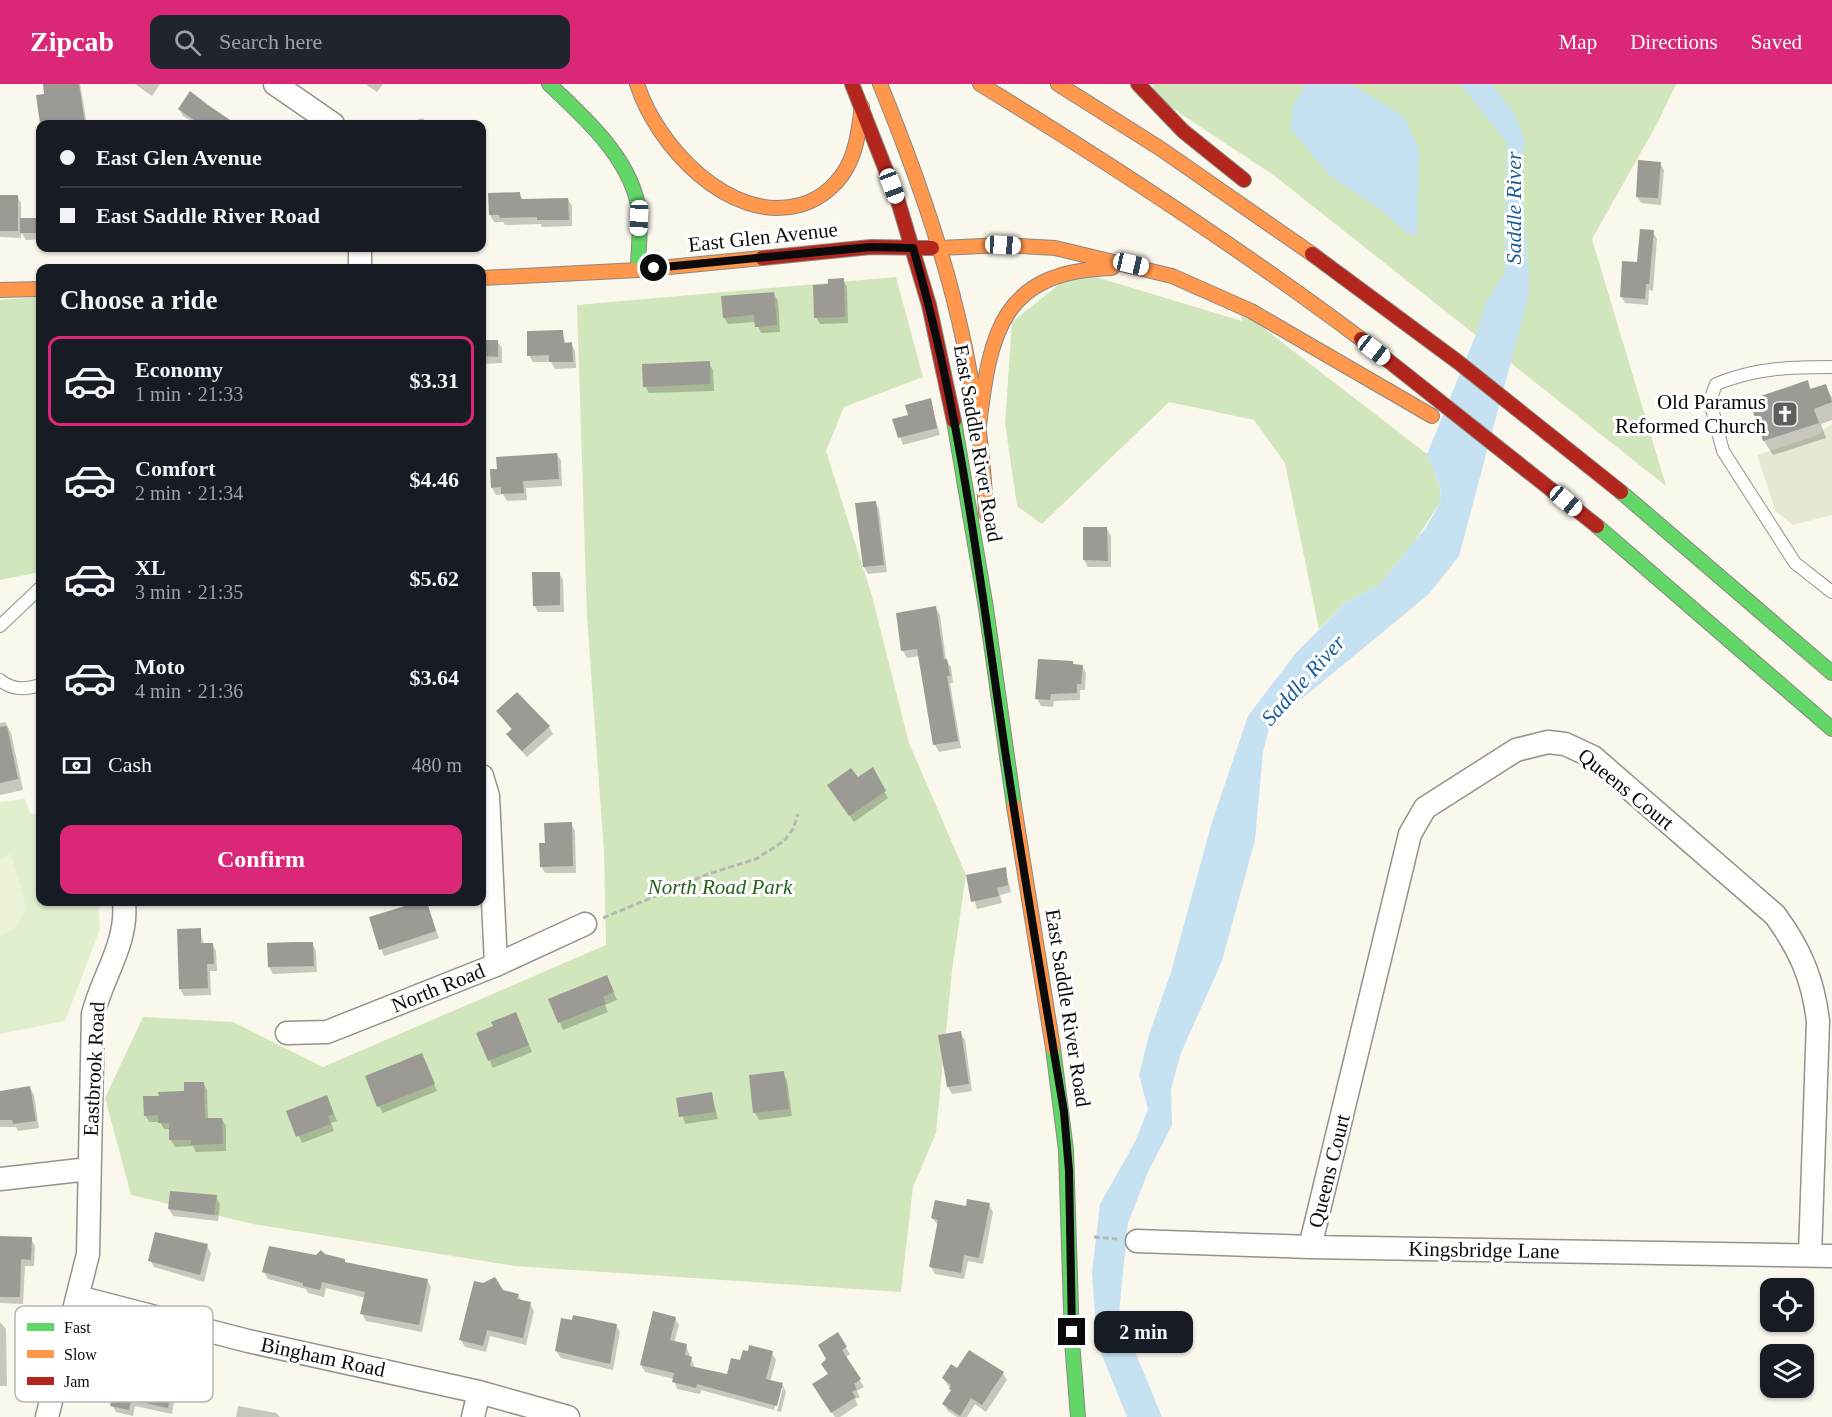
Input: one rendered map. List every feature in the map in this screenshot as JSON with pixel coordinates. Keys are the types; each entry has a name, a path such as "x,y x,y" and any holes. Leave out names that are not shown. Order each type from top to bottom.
{"main road":[{"path":"549,84 587,121 629,181 639,207 638,270"},
{"path":"637,84 645,105 659,128 693,167 723,193 747,206 759,208 787,209 800,206 813,201 835,184 849,164 855,149 862,107"},
{"name":"East Saddle River Road","path":"852,84 913,248 947,382 986,608 1005,750 1064,1112 1069,1171 1071,1310 1078,1417"},
{"name":"East Saddle River Road","path":"880,84 897,124 940,248 966,348 986,482 986,608"},
{"path":"980,84 1131,177 1189,216 1408,376 1671,588 1832,729"},
{"path":"1058,84 1217,187 1424,336 1716,572 1832,674"},
{"path":"1138,84 1183,131 1253,187"},
{"name":"East Glen Avenue","path":"486,278 638,270 871,247 940,248 1003,245 1055,248 1150,269"},
{"path":"1352,266 1424,336"},
{"path":"979,426 992,347 1000,323 1014,300 1042,282 1080,271 1104,268 1150,269 1201,286 1242,306 1525,469"},
{"path":"0,290 36,292"},
{"path":"1775,678 1825,743"}],"street":[{"path":"275,84 327,120"},
{"name":"Queens Court","path":"1310,1247 1410,834 1425,808 1516,750 1532,744 1548,742 1564,744 1593,757 1775,915 1794,940 1815,994 1818,1021 1821,1256"},
{"path":"486,789 496,965"},
{"name":"Eastbrook Road","path":"76,1306 88,1254 93,1014 99,991 119,949 124,930 124,906"},
{"name":"North Road","path":"287,1033 327,1032 496,965 585,924"},
{"path":"0,1179 89,1169"},
{"name":"Kingsbridge Lane","path":"1137,1241 1310,1247 1821,1256"},
{"name":"Bingham Road","path":"78,1297 113,1306"},
{"name":"Bingham Road","path":"213,1332 479,1392 568,1417"},
{"path":"473,1417 479,1392"},
{"name":"Eastbrook Road","path":"47,1417 51,1402"}],"lane":[{"path":"1832,367 1782,367 1745,372 1716,384 1710,402 1723,451 1795,563 1832,592"},
{"path":"0,626 36,592"},
{"path":"0,680 8,686 27,689 36,686"}],"path":[{"path":"585,924 633,907 708,874 756,860 784,841 793,829 798,814"},
{"path":"1070,1234 1137,1241"}],"green space":[{"path":"1152,84 1676,84 1658,122 1592,239 1666,486 1276,177 1157,98"},
{"path":"1076,271 1242,321 1239,309 1427,454 1440,487 1441,501 1415,541 1380,584 1345,603 1319,629 1285,463 1254,420 1169,402 1042,524 1017,506 1005,423 1012,322"},
{"name":"North Road Park","path":"896,277 923,377 844,407 826,451 872,596 909,743 966,875 952,971 936,1133 913,1187 901,1292 514,1266 253,1224 131,1195 105,1098 143,1017 233,1022 323,1067 606,945 604,852 587,617 577,305"},
{"path":"36,297 36,573 0,580 0,300"},
{"path":"1832,424 1832,515 1793,525 1776,512 1757,455 1816,436"},
{"path":"25,799 30,813 36,814 36,906 98,906 100,929 65,1021 0,1034 0,802"},
{"path":"11,854 27,909 14,928 0,936 0,859"}],"water":[{"path":"1306,84 1351,84 1404,117 1419,149 1417,236 1407,233 1380,209 1330,176 1290,128 1293,106"},
{"name":"Saddle River","path":"1460,84 1492,84 1515,115 1525,140 1521,170 1530,290 1459,556 1429,594 1270,725 1263,752 1255,840 1222,961 1181,1053 1171,1089 1172,1125 1148,1172 1128,1223 1119,1313 1162,1417 1127,1417 1097,1343 1092,1272 1100,1204 1135,1142 1148,1109 1139,1075 1149,1035 1171,972 1212,822 1248,716 1295,654 1345,603 1380,584 1427,526 1441,501 1440,487 1427,454 1477,332 1486,302 1505,272 1507,143"}],"building":[{"path":"43,84 79,84 84,120 39,120 36,95 44,94"},
{"path":"190,91 230,120 194,120 178,109"},
{"path":"1638,160 1661,162 1658,198 1636,197"},
{"path":"520,192 521,199 568,198 569,220 537,220 537,217 500,218 499,215 489,215 488,193"},
{"path":"0,195 18,195 18,231 0,231"},
{"path":"20,218 36,218 36,233 20,233"},
{"path":"1640,229 1654,230 1649,284 1646,284 1645,299 1620,297 1622,261 1637,262"},
{"path":"844,278 845,317 814,318 813,285 828,284 828,279"},
{"path":"774,292 777,325 755,327 754,315 723,318 721,296"},
{"path":"563,330 564,343 572,342 573,362 549,362 549,355 527,356 527,331"},
{"path":"486,340 498,340 498,357 486,356"},
{"path":"710,361 710,384 643,387 642,364"},
{"name":"Old Paramus Reformed Church","path":"1808,380 1810,389 1826,384 1832,402 1814,409 1819,423 1763,441 1749,400"},
{"path":"931,398 937,428 898,438 892,419 908,415 905,405"},
{"path":"557,453 559,479 523,481 524,493 501,494 501,487 491,488 490,469 497,469 496,457"},
{"path":"876,501 884,565 863,567 855,503"},
{"path":"1083,527 1107,527 1108,561 1083,560"},
{"path":"532,572 560,572 560,605 533,606"},
{"path":"936,606 944,659 947,659 950,676 947,676 958,741 933,745 917,649 901,651 896,613"},
{"path":"1038,659 1073,661 1073,664 1083,665 1081,684 1077,684 1077,693 1051,694 1050,700 1035,699"},
{"path":"517,692 550,726 522,751 506,734 512,729 496,711"},
{"path":"7,726 18,779 0,783 0,727"},
{"path":"873,767 886,791 849,816 827,785 851,768 858,777"},
{"path":"572,822 573,866 540,867 539,843 545,843 544,823"},
{"path":"1006,867 1008,885 997,888 999,896 971,902 966,875"},
{"path":"405,906 428,906 436,931 379,950 369,917"},
{"path":"201,928 201,943 213,943 214,964 207,964 208,988 179,989 177,929"},
{"path":"313,942 314,966 268,967 267,943"},
{"path":"607,975 614,992 603,997 606,1004 558,1023 548,999"},
{"path":"516,1012 529,1045 488,1061 476,1033 493,1026 491,1022"},
{"path":"961,1031 969,1084 947,1087 938,1035"},
{"path":"422,1053 435,1084 377,1107 365,1076"},
{"path":"784,1071 789,1109 753,1113 749,1075"},
{"path":"184,1082 204,1082 205,1118 222,1118 223,1144 191,1145 191,1140 169,1140 169,1123 158,1123 158,1115 144,1116 143,1096 159,1096 158,1092 184,1091"},
{"path":"30,1086 36,1121 13,1124 12,1120 0,1120 0,1091"},
{"path":"712,1092 715,1112 679,1117 676,1098"},
{"path":"327,1095 334,1114 328,1116 331,1124 296,1137 286,1111"},
{"path":"170,1191 217,1195 214,1215 168,1209"},
{"path":"967,1199 990,1203 979,1258 964,1255 961,1273 929,1267 938,1220 931,1218 935,1200 966,1206"},
{"path":"155,1232 208,1244 200,1275 148,1261"},
{"path":"0,1236 32,1237 31,1260 21,1259 20,1297 0,1297"},
{"path":"269,1246 316,1255 321,1250 325,1254 345,1259 345,1262 428,1279 419,1325 360,1314 365,1292 322,1282 320,1290 262,1272"},
{"path":"495,1277 503,1290 519,1294 517,1299 531,1302 523,1338 487,1330 483,1346 459,1340 474,1281 483,1283"},
{"path":"653,1311 676,1317 670,1340 687,1344 685,1355 692,1357 690,1366 727,1374 731,1358 740,1360 743,1350 748,1351 749,1345 773,1351 766,1379 783,1383 777,1406 697,1384 696,1388 672,1382 674,1373 640,1365"},
{"path":"573,1315 617,1324 610,1364 555,1351 561,1318 572,1320"},
{"path":"838,1332 847,1347 842,1350 861,1379 854,1384 857,1389 852,1392 856,1397 831,1413 812,1384 828,1374 821,1364 826,1359 818,1345"},
{"path":"969,1350 1004,1372 982,1405 971,1398 960,1416 942,1404 951,1390 949,1389 951,1385 942,1378 951,1364 957,1368"},
{"path":"111,1402 131,1402 129,1410 110,1406"},
{"path":"140,1402 169,1402 168,1408"}],"traffic: fast":[{"path":"549,84 603,138 625,170 638,205 640,229 638,270"},
{"path":"954,421 986,608 1014,806"},
{"path":"1621,492 1832,673"},
{"path":"1597,526 1832,729"},
{"path":"1053,1048 1066,1150 1072,1341 1078,1417"}],"traffic: slow":[{"path":"637,84 661,132 699,175 722,191 747,203 773,208 800,205 816,199 836,183 853,155 862,107"},
{"path":"880,84 938,242 952,294 975,401 986,514"},
{"path":"980,84 1174,207 1361,339"},
{"path":"1058,84 1161,149 1312,254"},
{"path":"940,248 1003,245 1055,248 1172,276 1251,311 1432,416"},
{"path":"486,278 638,270 762,258"},
{"path":"979,426 989,362 997,336 1008,313 1024,295 1046,281 1075,272 1112,268"},
{"path":"0,290 36,289"},
{"path":"1014,806 1053,1048"}],"traffic: jam":[{"path":"852,84 898,201 929,305 954,421"},
{"path":"1138,84 1183,131 1244,180"},
{"path":"762,258 871,247 932,248"},
{"path":"1312,254 1458,362 1621,492"},
{"path":"1361,339 1597,526"}],"place":[{"name":"Old Paramus Reformed Church","path":"1785,414"}],"route":[{"path":"654,268 871,247 913,248 938,339 956,432 986,608 1005,750 1064,1112 1069,1171 1072,1332"}]}
